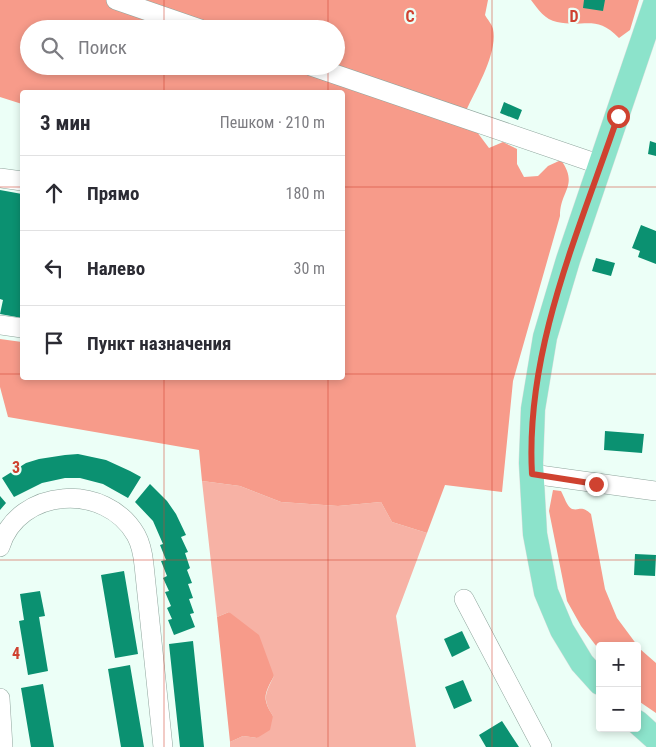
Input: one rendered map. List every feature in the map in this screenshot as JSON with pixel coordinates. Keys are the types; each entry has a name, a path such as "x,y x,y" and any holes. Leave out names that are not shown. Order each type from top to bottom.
{"main road":[{"path":"596,678 582,662 562,630 546,592 535,534 532,474 533,409 545,337 568,260 656,2"},
{"path":"641,726 656,739"}],"street":[{"path":"116,0 174,20"},
{"path":"337,75 601,165"},
{"path":"0,178 20,181"},
{"path":"0,325 20,328"},
{"path":"532,474 656,491"},
{"path":"0,547 12,524 25,511 42,503 61,498 80,498 96,502 124,520 136,535 144,565 163,747"},
{"path":"464,599 542,747"},
{"path":"0,698 2,747"}],"shaded area":[{"path":"0,0 488,0 485,15 492,25 494,39 485,71 466,111 471,124 489,148 503,142 517,149 517,164 524,177 538,176 548,166 561,160 566,169 569,182 513,381 502,492 445,485 427,533 392,522 381,502 338,506 281,502 240,486 202,481 199,450 8,417 0,387 0,339 20,342 20,380 345,380 345,90 20,90 20,103 0,97"},
{"path":"531,0 639,0 630,30 619,38 603,26 596,24 553,21 542,14"},
{"path":"202,481 240,486 281,502 338,506 381,502 392,522 427,533 396,616 416,747 230,747 230,742 243,736 257,738 273,716 267,705 266,696 274,676 229,612 217,617"},
{"path":"553,490 561,491 570,508 583,509 591,514 605,589 617,618 635,642 596,642 596,646 581,626 567,601 549,511"},
{"path":"229,612 259,635 274,676 266,692 267,705 273,716 270,730 257,738 243,736 230,742 217,617"},
{"path":"641,650 656,663 656,713 641,703"}],"building":[{"path":"584,0 605,0 603,11 583,8"},
{"path":"504,102 522,110 518,120 500,113"},
{"path":"650,141 656,143 656,156 648,154"},
{"path":"0,190 20,194 20,318 0,314 3,300 0,299"},
{"path":"641,225 656,231 656,264 638,257 640,251 632,248"},
{"path":"596,258 615,263 611,276 592,271"},
{"path":"605,431 644,434 642,453 604,450"},
{"path":"78,454 106,460 141,477 128,498 103,484 80,478 65,478 42,483 14,497 2,478 26,463 39,459"},
{"path":"150,484 167,501 176,514 186,535 181,537 188,552 185,553 190,568 187,570 192,583 188,584 193,598 189,599 194,613 190,614 195,627 174,635 168,620 172,619 167,608 171,606 165,592 169,591 163,578 167,576 161,561 166,560 160,545 163,544 153,521 135,502"},
{"path":"0,496 6,503 0,510"},
{"path":"635,554 656,555 655,576 634,575"},
{"path":"124,571 138,654 115,658 101,575"},
{"path":"40,591 45,616 39,617 48,671 28,675 19,621 24,620 20,594"},
{"path":"462,631 470,648 452,657 444,639"},
{"path":"193,641 204,747 180,747 169,644"},
{"path":"130,665 144,747 121,747 108,669"},
{"path":"463,680 472,701 454,709 445,687"},
{"path":"43,684 54,747 31,747 21,688"},
{"path":"502,721 519,747 486,747 479,735"}],"route":[{"path":"596,484 532,474 533,409 545,337 568,260 618,116"}]}
